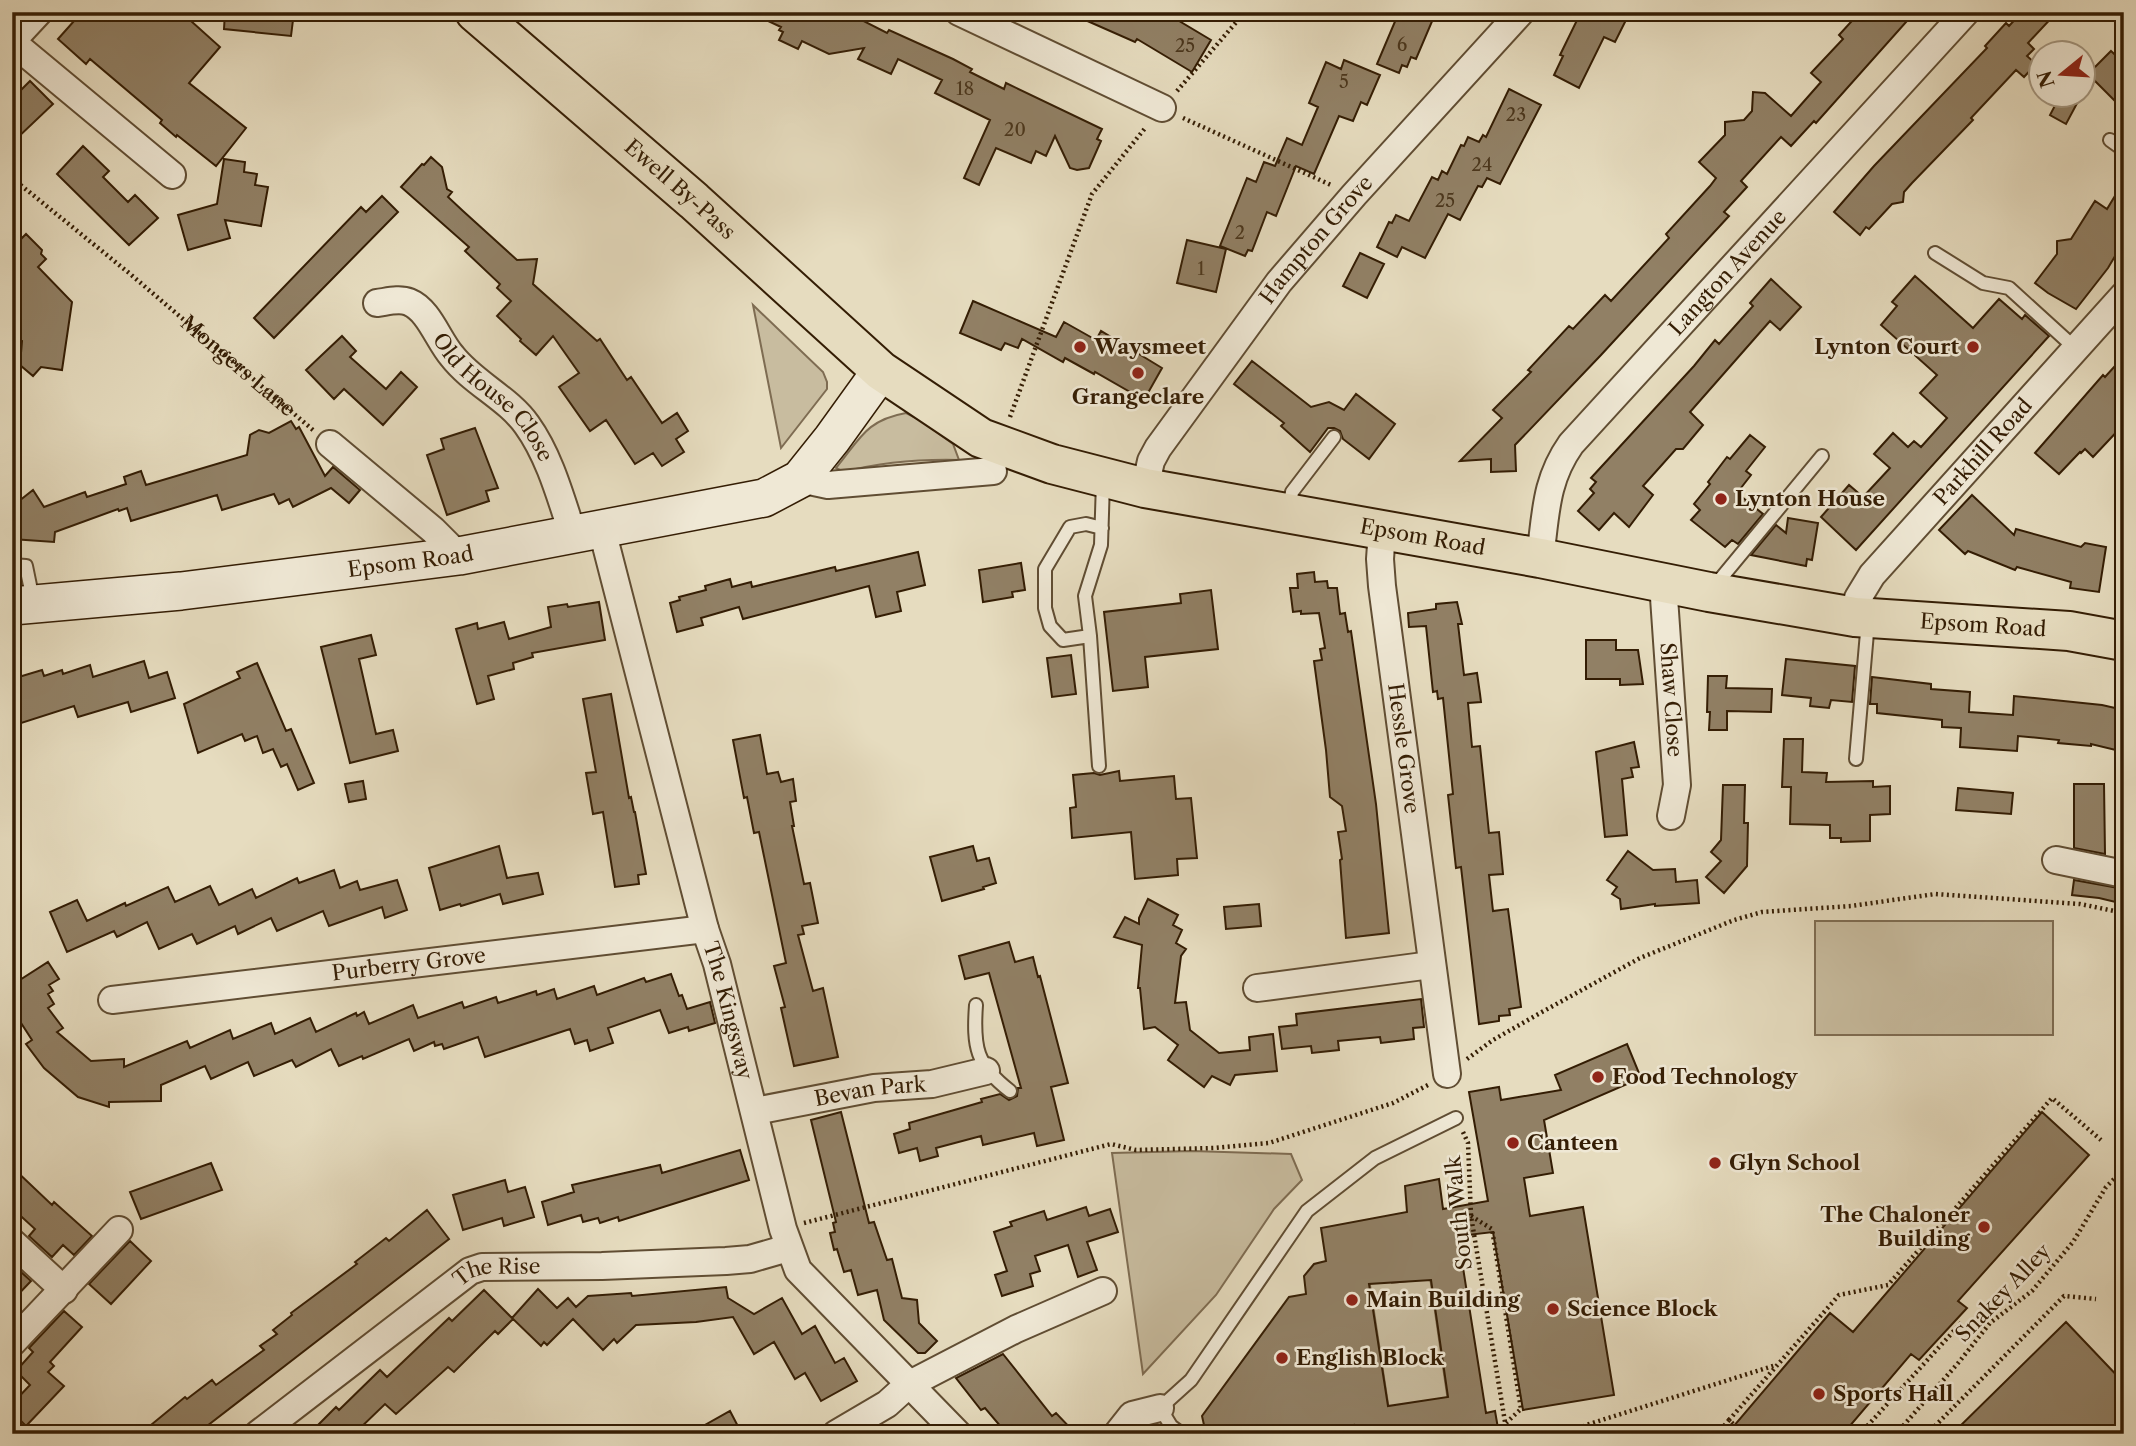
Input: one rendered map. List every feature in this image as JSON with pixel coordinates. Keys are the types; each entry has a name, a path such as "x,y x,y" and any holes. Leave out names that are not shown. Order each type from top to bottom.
{"highway":[{"name":"Ewell By-Pass","path":"475,12 694,201 881,371"},
{"name":"Epsom Road","path":"881,371 981,438 997,458 1052,464 1145,488 1540,558 1709,593 1862,617 2069,631 2124,641"}],"street":[{"path":"39,12 12,41 141,165 172,175"},
{"path":"959,12 1162,108"},
{"name":"Hampton Grove","path":"1145,488 1151,461 1158,448 1279,282 1354,195 1521,12"},
{"name":"Langton Avenue","path":"1540,558 1550,482 1571,444 1966,12"},
{"name":"Parkhill Road","path":"1862,617 1858,598 1872,575 2124,295"},
{"name":"Old House Close","path":"377,303 407,301 420,309 457,363 481,386 512,408 527,425 588,532"},
{"name":"Epsom Road","path":"23,605 181,591 459,556 764,498 800,479 881,371"},
{"path":"330,444 433,530 459,556"},
{"name":"Epsom Road","path":"800,479 828,485 997,458"},
{"name":"Hessle Grove","path":"1382,531 1382,586 1447,1074"},
{"name":"The Kingsway","path":"588,532 717,964 789,1248 798,1270 958,1434"},
{"name":"Shaw Close","path":"1663,583 1677,785 1671,816"},
{"path":"2056,860 2124,874"},
{"name":"Purberry Grove","path":"112,1000 705,929"},
{"path":"1257,988 1431,965"},
{"name":"Bevan Park","path":"755,1111 874,1088 932,1084 986,1071"},
{"path":"12,1343 120,1230"},
{"path":"12,1242 64,1290"},
{"name":"The Rise","path":"258,1434 470,1271 482,1267 726,1261 750,1259 789,1248"},
{"path":"836,1434 878,1410 908,1385 1016,1329 1103,1291"},
{"path":"1117,1434 1132,1415 1160,1408"}],"lane":[{"path":"2110,140 2124,150"},
{"path":"1935,253 1983,283 2009,288 2076,348"},
{"path":"1288,514 1292,492 1334,437"},
{"path":"1709,593 1822,456"},
{"path":"1099,766 1085,596 1101,545 1104,478"},
{"path":"1090,636 1063,640 1050,626 1045,608 1045,569 1070,527 1086,524 1101,528"},
{"path":"12,565 26,566 23,605"},
{"path":"1856,760 1862,617"},
{"path":"975,1005 975,1039 986,1071 1010,1091"},
{"path":"1182,1434 1171,1426 1160,1408 1191,1380 1307,1211 1375,1158 1456,1118"}],"path":[{"path":"997,458 1092,194 1245,12"},
{"path":"1162,108 1354,195"},
{"name":"Mongers Lane","path":"12,178 129,273 330,444"},
{"path":"1717,1434 1839,1295 1888,1285 2052,1098 2101,1140"},
{"name":"South Walk","path":"1456,1118 1468,1143 1471,1216 1507,1434"},
{"name":"Snakey Alley","path":"1896,1434 1990,1323 2032,1291 2073,1242 2106,1187 2124,1169"},
{"path":"1471,1216 1492,1229 1521,1409 1505,1423"},
{"path":"1927,1434 2064,1296 2096,1299"},
{"path":"1860,1434 1962,1322"},
{"path":"1568,1434 1586,1425 1779,1364"},
{"path":"1729,1420 1744,1434"}],"shaded area":[{"path":"753,305 823,372 827,382 827,389 781,448"},
{"path":"906,413 953,444 959,460 901,462 844,472 836,468 865,432 882,420"},
{"path":"1815,921 2053,921 2053,1035 1815,1035"},
{"path":"1192,1151 1291,1154 1302,1180 1274,1209 1216,1295 1143,1374 1112,1153"},
{"path":"1429,1270 1449,1408 1390,1417 1369,1279 1391,1276 1392,1283 1408,1281"}],"building":[{"path":"82,12 181,12 220,47 189,83 246,128 216,166 177,135 176,137 160,123 162,120 90,59 86,64 58,39"},
{"path":"225,12 294,12 291,36 224,29"},
{"path":"749,12 846,12 887,33 889,30 953,59 972,69 970,72 1004,89 1006,83 1102,129 1097,139 1101,141 1089,168 1077,170 1070,168 1055,136 1046,156 1036,151 1031,163 996,148 979,185 964,178 990,120 935,93 942,80 898,59 891,74 858,59 864,48 829,54 802,41 798,49 779,40 783,32 779,30 781,27"},
{"path":"1067,12 1164,12 1211,40 1192,72 1137,39 1135,42"},
{"path":"1399,12 1436,12 1416,59 1411,57 1407,67 1402,65 1399,73 1377,64"},
{"path":"1581,12 1630,12 1615,42 1604,37 1579,88 1554,75 1563,56 1560,55"},
{"path":"1860,12 1915,12 1816,123 1814,121 1791,146 1781,137 1741,181 1747,187 1724,212 1729,216 1515,445 1516,471 1491,472 1491,459 1460,461 1502,418 1493,410 1531,372 1528,370 1569,326 1573,329 1605,295 1611,301 1669,238 1666,234 1710,186 1716,178 1699,162 1725,135 1725,122 1744,120 1752,111 1753,92 1765,93 1791,116 1821,82 1811,73 1843,39 1839,35"},
{"path":"2022,12 2057,12 2033,38 2028,38 2028,73 2024,77 2016,70 1971,118 1973,120 1904,192 1903,202 1892,204 1860,235 1834,212 1874,166 1987,48 1985,46 2006,23 2009,26"},
{"path":"2111,51 2124,63 2124,110 2098,84 2098,64"},
{"path":"1344,60 1380,75 1367,105 1361,102 1353,121 1339,116 1314,174 1296,166 1276,216 1267,212 1252,251 1248,250 1245,256 1220,246 1247,178 1256,182 1264,162 1275,166 1287,138 1302,145 1318,107 1309,103 1326,62 1341,69"},
{"path":"30,81 53,104 12,143 12,99"},
{"path":"1509,89 1541,105 1500,184 1487,178 1482,187 1478,186 1460,220 1448,214 1425,258 1402,247 1397,257 1377,247 1389,222 1392,223 1396,215 1409,221 1432,177 1438,180 1442,171 1447,174 1461,145 1464,146 1468,137 1479,142 1483,135 1486,137"},
{"path":"2054,108 2075,108 2066,124 2050,115"},
{"path":"83,146 109,171 103,177 128,202 135,195 158,218 129,245 57,174"},
{"path":"431,157 442,167 447,189 452,192 448,197 517,260 537,259 533,284 597,341 600,339 627,380 631,377 662,423 677,413 688,431 676,439 684,452 662,466 653,453 635,464 606,420 590,431 559,387 579,373 553,336 536,355 520,341 497,316 511,301 497,288 500,284 465,251 469,247 401,187"},
{"path":"224,159 245,162 244,172 257,174 255,185 268,187 261,226 225,220 230,238 188,250 178,215 217,204"},
{"path":"2124,181 2124,241 2108,268 2076,309 2035,283 2057,254 2057,241 2071,239 2095,201 2107,209"},
{"path":"382,196 398,212 274,338 254,318 361,207 366,212"},
{"path":"12,229 22,238 26,234 42,250 41,254 46,259 38,267 72,302 62,370 41,367 33,376 20,365 20,324 12,323"},
{"path":"1187,240 1226,249 1216,292 1177,283"},
{"path":"1360,253 1384,264 1367,298 1343,286"},
{"name":"Lynton Court","path":"1915,276 1973,328 1999,299 2022,319 2025,315 2049,336 1856,550 1821,517 1849,485 1863,497 1890,468 1874,454 1893,433 1908,447 1914,441 1921,447 1947,418 1920,393 1937,375 1881,325 1897,306 1892,302"},
{"path":"1771,279 1801,307 1780,330 1770,321 1690,412 1703,425 1683,449 1676,449 1643,486 1653,495 1629,527 1614,513 1599,530 1578,511 1594,493 1590,489 1596,482 1591,478 1715,340 1719,344 1753,306 1750,303"},
{"path":"973,301 1056,337 1064,322 1096,340 1101,331 1162,368 1144,400 1095,372 1094,374 1065,358 1063,362 1022,339 1018,348 1005,343 1001,350 960,333"},
{"path":"342,336 356,351 350,357 386,389 401,372 417,387 383,425 344,389 334,399 306,370"},
{"path":"2124,356 2124,424 2093,457 2085,449 2059,474 2035,453 2103,375 2105,377"},
{"path":"1252,361 1311,407 1329,402 1344,410 1356,394 1395,424 1369,459 1343,439 1340,431 1334,428 1328,428 1310,452 1281,426 1284,423 1234,384"},
{"path":"291,421 296,429 299,427 325,476 333,467 360,490 349,503 331,488 293,507 289,499 279,504 274,494 222,510 217,495 131,521 127,508 118,509 55,532 54,542 12,539 12,501 19,501 33,490 44,507 85,492 87,497 126,484 124,477 141,471 146,485 247,455 250,435 259,430 269,433"},
{"path":"475,428 498,488 486,491 489,501 447,515 427,455 444,449 441,439"},
{"name":"Lynton House","path":"1750,435 1765,447 1746,471 1751,475 1737,493 1763,514 1738,544 1732,540 1725,547 1691,520 1700,510 1694,504 1727,457 1730,459"},
{"path":"1972,495 2014,535 2016,529 2081,547 2085,543 2106,547 2099,592 2070,588 2071,582 2017,567 2015,570 1968,551 1965,554 1939,530"},
{"path":"1788,518 1818,523 1812,560 1807,559 1806,566 1751,555 1776,525 1786,533"},
{"path":"918,552 925,585 897,592 901,611 876,617 869,586 743,619 739,607 701,618 703,625 677,632 670,603 680,600 679,597 706,590 705,586 730,579 732,587 751,582 752,587 835,567 836,571"},
{"path":"1021,563 1025,590 1012,592 1013,597 983,602 979,570"},
{"path":"1314,572 1315,582 1327,581 1328,588 1337,588 1340,614 1345,613 1348,632 1351,631 1376,804 1389,933 1346,938 1338,832 1346,831 1342,806 1330,797 1314,661 1322,660 1320,649 1325,648 1319,613 1293,612 1290,588 1298,588 1297,574"},
{"path":"1211,590 1218,649 1145,657 1148,687 1113,691 1104,612 1181,603 1180,594"},
{"path":"599,602 605,640 532,653 533,657 513,663 514,669 488,676 494,699 477,704 456,629 477,623 478,629 504,622 509,639 551,627 548,607"},
{"path":"1457,602 1462,624 1458,624 1464,675 1477,673 1481,702 1468,703 1472,747 1480,746 1489,833 1499,832 1503,874 1489,875 1493,911 1508,909 1521,1007 1509,1009 1510,1015 1499,1016 1499,1021 1479,1024 1461,867 1456,868 1448,795 1453,794 1443,698 1438,699 1437,691 1433,692 1426,626 1409,627 1408,613 1436,609 1436,604"},
{"path":"371,635 376,655 359,659 376,734 393,730 398,751 350,763 321,647"},
{"path":"1586,640 1616,640 1616,650 1638,650 1643,684 1620,685 1620,679 1586,679"},
{"path":"1071,655 1076,694 1052,697 1047,658"},
{"path":"1786,659 1855,666 1852,702 1831,700 1829,708 1810,706 1811,698 1782,695"},
{"path":"144,661 149,678 167,672 175,698 131,712 128,702 78,717 74,706 12,726 12,679 42,670 44,676 62,670 63,674 90,665 93,677"},
{"path":"257,663 286,731 291,729 314,783 298,790 287,764 281,767 273,749 263,753 257,736 245,741 242,734 198,753 184,704 240,678 237,672"},
{"path":"1708,676 1727,676 1726,688 1772,689 1771,712 1727,711 1727,730 1709,730"},
{"path":"1872,677 1931,684 1931,689 1970,692 1969,712 2013,715 2014,696 2102,705 2124,710 2124,752 2091,744 2058,743 2059,740 2018,736 2017,751 1960,747 1961,728 1942,727 1942,720 1877,713 1877,704 1870,704"},
{"path":"611,694 629,798 631,797 635,812 646,874 638,875 639,884 615,887 603,812 593,814 586,773 596,772 583,699"},
{"path":"760,735 767,774 778,772 781,782 793,779 796,801 790,802 792,826 804,884 810,883 818,923 802,926 804,934 798,935 813,991 823,988 838,1057 794,1066 781,1008 785,1007 774,966 786,963 759,832 754,833 747,797 744,798 733,740"},
{"path":"1784,739 1803,739 1802,772 1827,773 1826,782 1873,781 1873,787 1890,786 1890,814 1870,815 1870,841 1841,842 1841,838 1830,838 1830,825 1790,824 1791,787 1782,787"},
{"path":"1634,742 1639,767 1631,768 1633,777 1622,779 1627,835 1605,837 1596,752"},
{"path":"1119,771 1120,781 1174,776 1176,799 1191,798 1197,858 1177,859 1178,875 1135,879 1131,832 1072,838 1070,808 1076,807 1073,775 1100,775"},
{"path":"363,781 366,799 349,802 345,784"},
{"path":"2074,784 2104,784 2105,854 2074,848"},
{"path":"1723,785 1745,785 1744,823 1748,823 1747,866 1724,893 1706,877 1721,861 1711,852 1721,840"},
{"path":"1958,788 2013,793 2011,814 1956,810"},
{"path":"499,846 507,878 538,873 543,894 503,904 500,894 440,910 429,868"},
{"path":"973,846 977,861 989,858 996,883 942,901 930,857"},
{"path":"1628,851 1653,870 1675,869 1676,882 1697,880 1699,903 1655,904 1621,909 1620,899 1612,894 1617,887 1607,880"},
{"path":"334,870 340,888 357,881 360,890 397,880 407,910 385,918 382,907 329,926 323,911 277,931 271,918 238,934 235,926 197,944 192,934 159,949 147,922 117,937 114,931 67,952 50,912 77,900 87,921 168,887 175,902 210,886 219,905 252,889 256,898 297,878 299,883"},
{"path":"2074,880 2124,889 2124,904 2072,895"},
{"path":"1148,899 1178,915 1173,925 1182,930 1176,943 1186,949 1181,956 1175,1003 1186,1002 1190,1030 1219,1053 1250,1050 1249,1037 1273,1034 1277,1071 1235,1075 1230,1085 1212,1076 1204,1087 1168,1060 1178,1045 1155,1027 1144,1029 1138,988 1142,945 1114,937 1125,917 1139,924"},
{"path":"1259,904 1261,926 1226,929 1224,907"},
{"path":"1009,942 1015,962 1033,957 1038,977 1040,976 1068,1083 1051,1087 1064,1140 1037,1146 1034,1133 983,1145 981,1136 936,1148 938,1156 920,1161 917,1148 899,1153 894,1134 910,1129 909,1123 982,1102 981,1099 1000,1094 1009,1100 1017,1096 1018,1088 1021,1088 989,973 965,979 959,956"},
{"path":"48,962 59,979 49,985 53,991 48,994 54,1004 48,1008 63,1028 57,1032 91,1061 124,1059 124,1067 187,1041 190,1048 230,1030 233,1039 271,1023 275,1034 310,1018 316,1032 356,1013 357,1016 364,1012 369,1024 413,1005 418,1018 462,1002 464,1008 496,997 498,1003 536,991 537,995 554,989 557,999 594,986 597,995 644,978 646,982 671,974 687,1009 710,1002 715,1023 689,1031 688,1027 669,1033 660,1010 608,1028 613,1043 590,1051 587,1040 575,1044 570,1029 485,1057 478,1037 444,1049 442,1044 435,1046 434,1042 414,1051 409,1039 363,1059 362,1056 339,1066 331,1049 296,1067 292,1060 254,1076 248,1062 211,1079 205,1066 161,1085 161,1101 109,1102 109,1107 78,1097 44,1068 26,1044 32,1040 12,1009 12,985"},
{"path":"1421,999 1424,1027 1413,1028 1414,1039 1381,1043 1380,1037 1338,1041 1339,1050 1312,1053 1311,1046 1282,1049 1279,1027 1297,1025 1296,1014"},
{"path":"1627,1044 1641,1078 1544,1120 1553,1173 1524,1178 1530,1216 1583,1207 1614,1395 1523,1410 1493,1232 1458,1236 1486,1413 1495,1411 1499,1434 1392,1434 1391,1429 1355,1434 1354,1425 1294,1434 1206,1434 1202,1416 1289,1297 1306,1294 1304,1276 1314,1264 1326,1261 1321,1228 1407,1212 1405,1186 1439,1179 1443,1209 1488,1201 1469,1092 1499,1087 1501,1100 1561,1090 1555,1075","holes":["1431,1280 1448,1397 1388,1406 1369,1284"]},
{"path":"841,1112 869,1223 874,1222 887,1260 892,1259 902,1298 917,1300 919,1323 937,1341 925,1353 918,1353 884,1320 877,1290 858,1295 851,1270 844,1272 837,1249 834,1250 830,1233 835,1232 833,1223 836,1222 811,1120"},
{"path":"2042,1112 2089,1155 1958,1301 1967,1308 1919,1360 1911,1354 1843,1434 1727,1434 1830,1313 1853,1332"},
{"path":"740,1150 749,1180 619,1221 618,1217 600,1223 598,1218 583,1222 581,1215 548,1225 542,1202 574,1192 572,1185 660,1165 662,1173"},
{"path":"211,1163 222,1190 141,1219 130,1192"},
{"path":"12,1167 52,1205 54,1202 92,1236 74,1255 63,1245 52,1257 29,1236 35,1229 12,1208"},
{"path":"505,1180 508,1192 525,1187 534,1217 504,1226 502,1218 463,1230 453,1195"},
{"path":"1086,1207 1089,1216 1110,1209 1118,1232 1087,1242 1097,1270 1078,1277 1068,1245 1035,1256 1040,1271 1030,1274 1033,1286 1002,1296 995,1275 1007,1271 994,1232 1012,1226 1010,1222 1044,1211 1047,1220"},
{"path":"427,1210 449,1239 207,1426 212,1434 140,1434 185,1397 187,1399 212,1380 216,1385 264,1350 260,1346 277,1334 273,1330 292,1315 291,1313 357,1264 355,1262 386,1238 389,1241"},
{"path":"130,1241 151,1261 111,1304 89,1284"},
{"path":"12,1264 31,1281 12,1301"},
{"path":"726,1287 728,1298 754,1314 782,1298 802,1334 815,1326 835,1363 844,1358 857,1381 821,1401 805,1373 795,1379 774,1342 754,1354 733,1317 636,1325 617,1343 614,1339 603,1350 573,1319 547,1345 544,1342 541,1346 512,1318 538,1289 557,1308 568,1298 576,1307 588,1296 631,1293 632,1296"},
{"path":"484,1290 513,1319 498,1334 495,1331 454,1372 448,1367 396,1414 385,1404 354,1434 309,1434 336,1407 339,1410 380,1370 387,1377 449,1318 452,1321"},
{"path":"64,1311 82,1327 50,1362 54,1366 48,1372 64,1386 26,1426 12,1412 12,1404 30,1385 16,1371 33,1352 29,1348"},
{"path":"2066,1322 2124,1383 2124,1434 1952,1434"},
{"path":"1003,1354 1052,1416 1056,1413 1076,1434 1007,1434 985,1408 981,1410 956,1378"},
{"path":"730,1411 742,1434 689,1434"}],"place":[{"name":"Waysmeet","path":"1080,347"},
{"name":"Lynton Court","path":"1973,347"},
{"name":"Grangeclare","path":"1138,373"},
{"name":"Lynton House","path":"1721,499"},
{"name":"Food Technology","path":"1598,1077"},
{"name":"Canteen","path":"1513,1143"},
{"name":"Glyn School","path":"1715,1163"},
{"name":"The Chaloner Building","path":"1984,1227"},
{"name":"Main Building","path":"1352,1300"},
{"name":"Science Block","path":"1553,1309"},
{"name":"English Block","path":"1282,1358"},
{"name":"Sports Hall","path":"1819,1394"}]}
